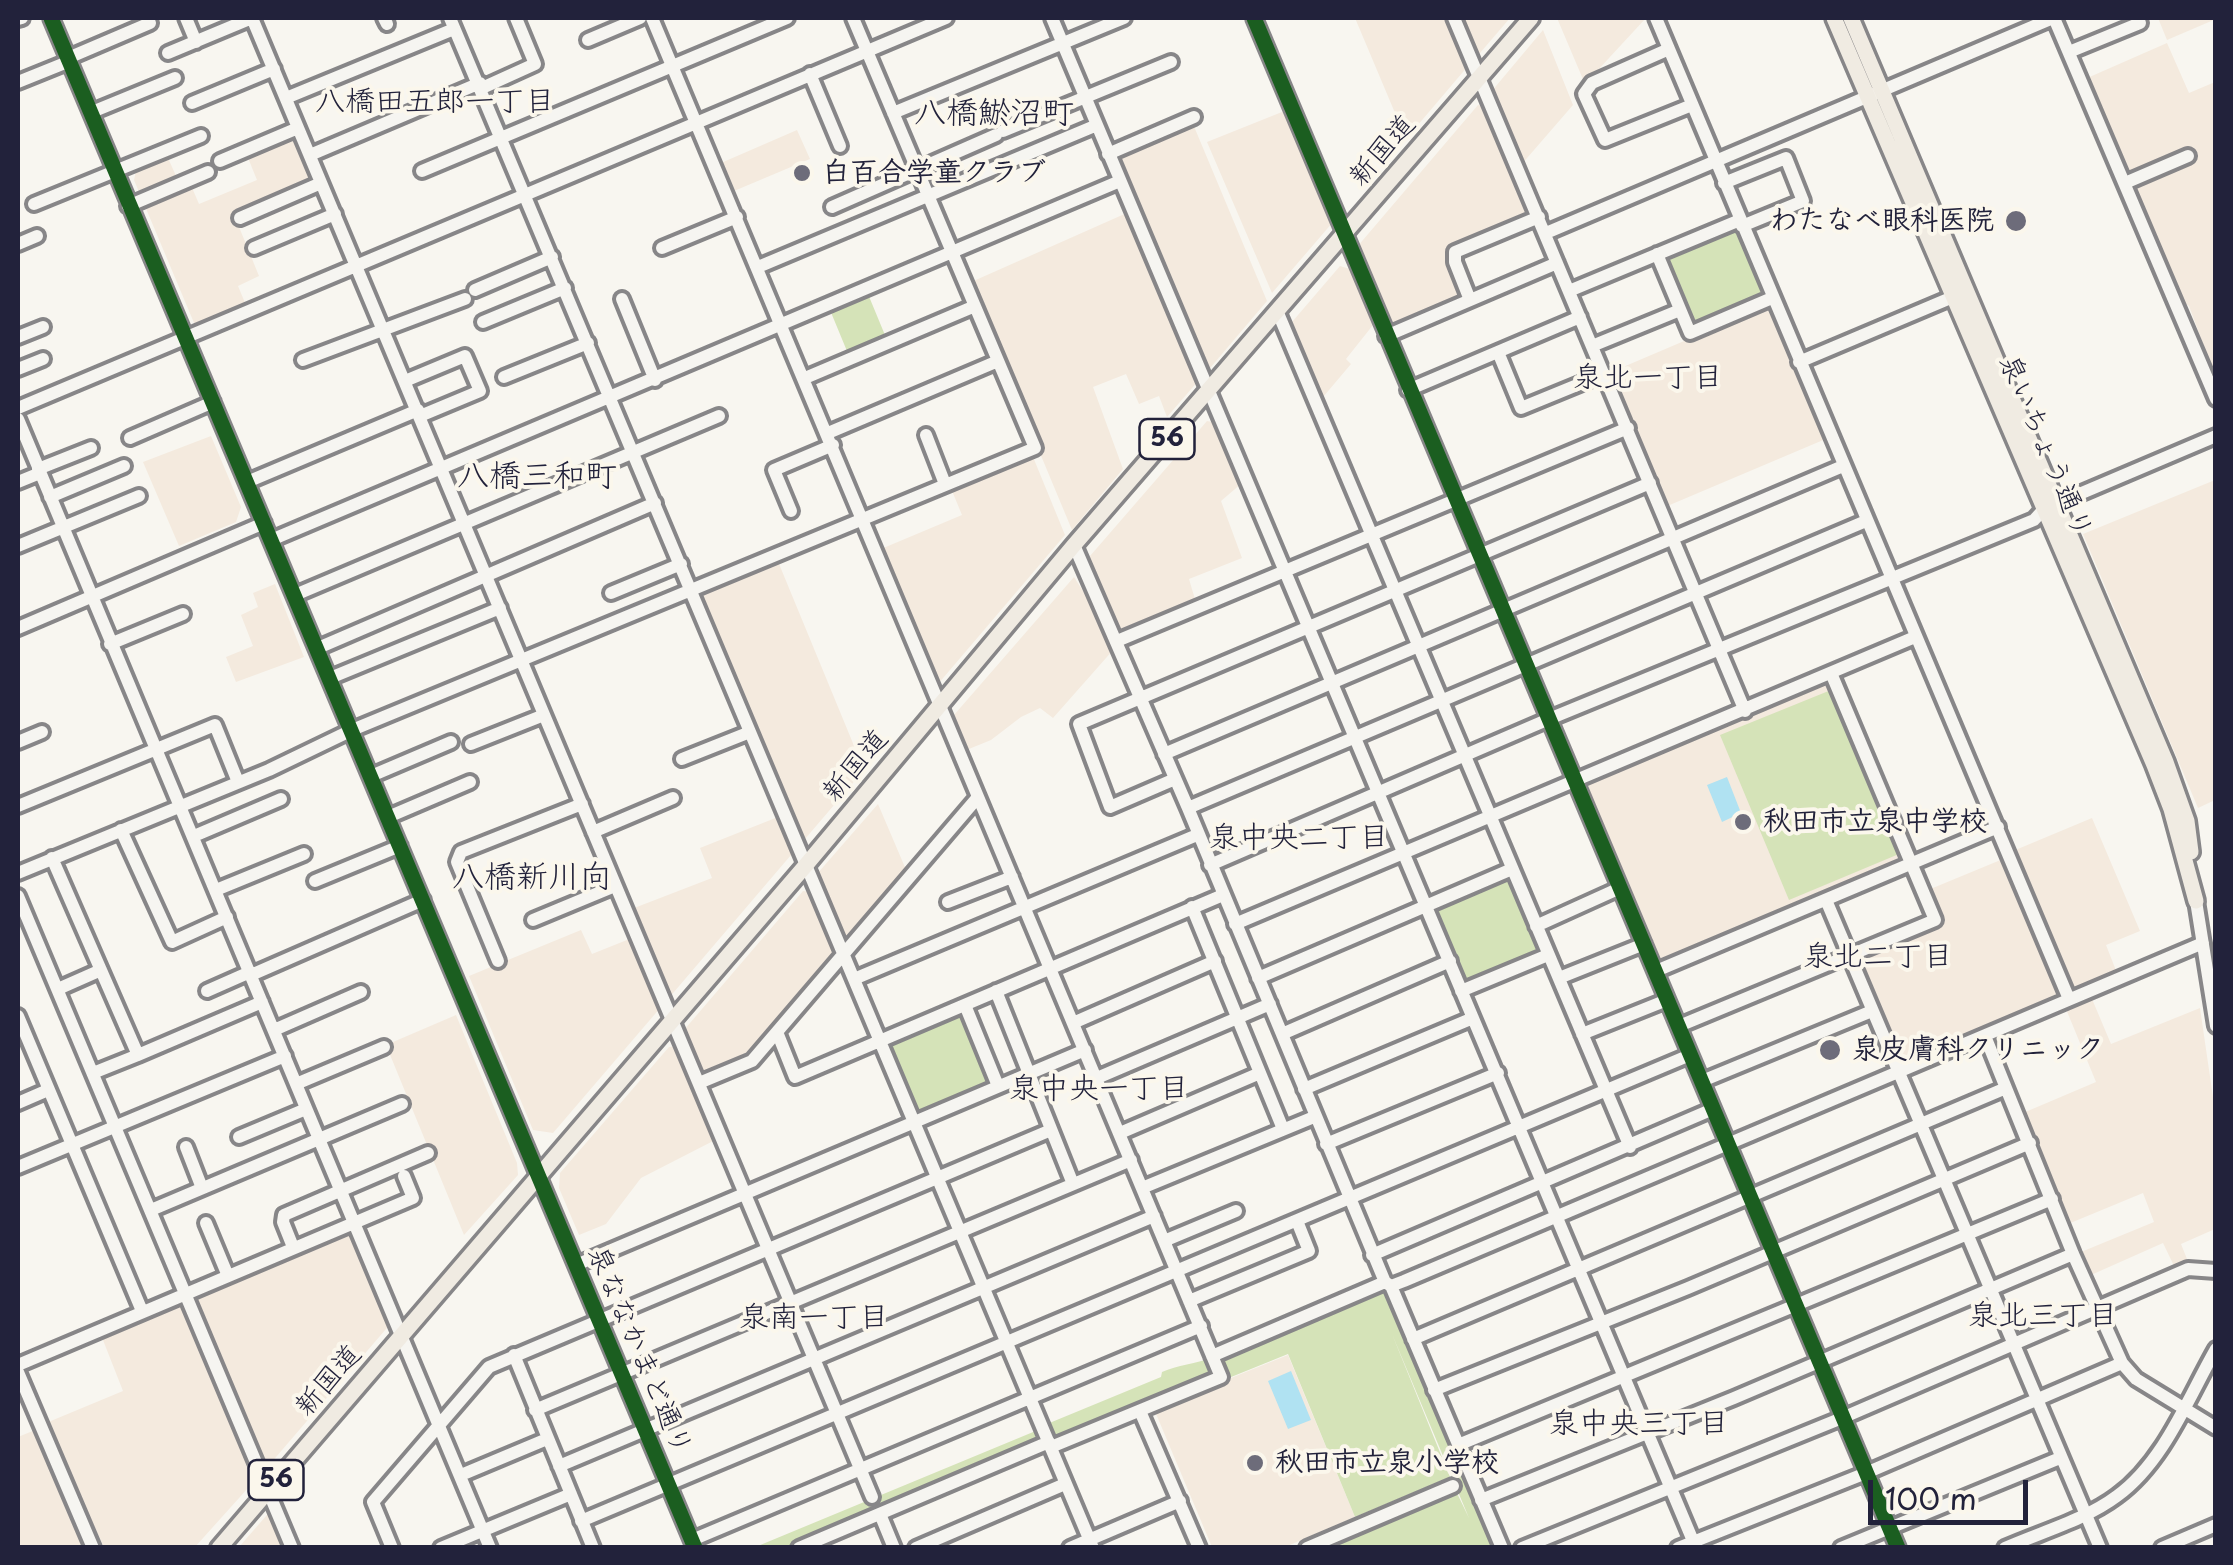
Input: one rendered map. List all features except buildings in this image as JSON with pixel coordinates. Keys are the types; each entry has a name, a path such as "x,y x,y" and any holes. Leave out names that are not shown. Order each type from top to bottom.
{"main road":[{"name":"新国道","path":"219,1548 1074,545 1531,18"},
{"name":"泉いちょう通り","path":"1834,18 1876,95"},
{"name":"泉いちょう通り","path":"1850,18 1876,95 2051,506 2171,809 2196,901"}],"street":[{"name":"泉ななかまど通り","path":"51,18 693,1544"},
{"path":"186,18 196,42"},
{"path":"168,53 252,18 872,1497"},
{"path":"310,156 535,64 516,18"},
{"path":"588,40 640,18"},
{"path":"652,18 1221,1377 799,1548"},
{"path":"422,171 787,18"},
{"path":"18,873 352,730 1034,448 853,18"},
{"path":"18,408 946,18"},
{"path":"1052,18 1694,1544"},
{"path":"893,113 1124,18"},
{"path":"1254,18 1898,1548"},
{"path":"1454,18 1745,710"},
{"path":"1656,18 2070,1000"},
{"path":"1546,233 2054,18 2216,398"},
{"path":"2069,52 2140,22"},
{"path":"18,82 150,23"},
{"path":"286,98 452,23 1091,1543"},
{"path":"1669,49 1592,83 1584,94 1605,140 1692,104"},
{"path":"832,206 1171,62"},
{"path":"192,103 274,69"},
{"path":"810,74 840,146"},
{"path":"92,112 175,78"},
{"path":"1108,154 1194,117"},
{"path":"758,267 1096,125"},
{"path":"220,161 298,128"},
{"path":"34,204 201,136"},
{"path":"2125,183 2188,156"},
{"path":"1569,290 1803,200 1786,158 1724,183"},
{"path":"128,206 208,172"},
{"path":"271,540 1120,181"},
{"path":"240,218 322,183"},
{"path":"254,248 335,214"},
{"path":"662,248 737,216"},
{"path":"1470,300 1455,252 1539,217"},
{"path":"18,244 36,236"},
{"path":"1657,254 1690,333 1772,298"},
{"path":"303,360 384,332 552,257"},
{"path":"1386,336 1558,262"},
{"path":"483,322 564,288"},
{"path":"1800,362 1960,294"},
{"path":"622,300 654,380"},
{"path":"804,378 975,306"},
{"path":"1592,346 1680,310"},
{"path":"1278,313 1630,1147"},
{"path":"1408,390 1580,317"},
{"path":"18,337 43,327"},
{"path":"504,377 588,343"},
{"path":"1498,352 1521,408 1604,374"},
{"path":"247,482 480,391 466,356 405,381"},
{"path":"18,369 42,360"},
{"path":"790,511 774,470 830,439 998,361"},
{"path":"130,438 213,402"},
{"path":"295,595 719,416"},
{"path":"18,419 490,1548"},
{"path":"1117,641 1628,428"},
{"path":"926,434 946,484"},
{"path":"1210,865 1548,719 2034,520 2051,506 2216,436"},
{"path":"18,482 90,448"},
{"path":"50,497 124,466"},
{"path":"1164,754 1843,466"},
{"path":"1175,780 1110,807 1079,724 1650,483"},
{"path":"18,546 139,496"},
{"path":"318,648 655,504"},
{"path":"1188,808 1866,521"},
{"path":"18,628 264,523"},
{"path":"1074,545 1142,698 1348,1199 1413,1338 1502,1548"},
{"path":"611,593 680,564"},
{"path":"330,678 500,608"},
{"path":"110,644 183,614"},
{"path":"1234,924 1916,637"},
{"path":"1679,1026 1935,920 1831,673"},
{"path":"472,744 544,715"},
{"path":"18,806 215,725 238,782"},
{"path":"18,742 42,732"},
{"path":"682,759 750,732"},
{"path":"371,776 452,742"},
{"path":"388,817 470,782"},
{"path":"699,1083 752,1061 978,797"},
{"path":"593,832 674,798"},
{"path":"194,836 281,800"},
{"path":"498,961 456,862 461,852 582,804"},
{"path":"1656,971 1998,827"},
{"path":"121,830 172,942 227,917"},
{"path":"854,980 1198,835"},
{"path":"315,881 400,846"},
{"path":"216,890 304,854"},
{"path":"52,858 138,1055"},
{"path":"1258,978 1512,868"},
{"path":"948,902 1012,877"},
{"path":"533,920 615,886"},
{"path":"1536,926 1620,888"},
{"path":"776,1032 795,1077 1223,894"},
{"path":"18,896 292,1548"},
{"path":"207,990 423,900"},
{"path":"1826,900 2100,1548"},
{"name":"泉いちょう通り","path":"2196,901 2202,943 2212,975 2216,1026"},
{"path":"1192,907 1283,1129"},
{"path":"1212,1356 2202,943"},
{"path":"1559,978 1644,944"},
{"path":"1461,991 1548,954"},
{"path":"1073,1024 1215,961"},
{"path":"1282,1034 1450,961"},
{"path":"58,989 101,970"},
{"path":"996,991 1073,1184"},
{"path":"274,1030 361,992"},
{"path":"1582,1034 1667,1000"},
{"path":"93,1073 262,1002"},
{"path":"1097,1078 1270,1004"},
{"path":"965,1005 998,1086"},
{"path":"1702,1081 1872,1011"},
{"path":"18,1016 142,1311"},
{"path":"1304,1089 1473,1018"},
{"path":"1985,1036 2073,1254 2122,1363 2136,1379 2216,1428"},
{"path":"296,1084 384,1048"},
{"path":"576,1264 1085,1050"},
{"path":"582,1521 1690,1054"},
{"path":"18,1167 284,1056"},
{"path":"1120,1133 1260,1073"},
{"path":"1326,1144 1498,1073"},
{"path":"1413,1338 2006,1088"},
{"path":"18,1103 48,1090"},
{"path":"151,1210 402,1104"},
{"path":"239,1137 306,1109"},
{"path":"1372,1254 1713,1109"},
{"path":"1142,1188 1314,1116"},
{"path":"392,1548 373,1502 489,1367 1051,1130"},
{"path":"1434,1390 2030,1143"},
{"path":"186,1147 202,1188"},
{"path":"294,1247 283,1222 284,1215 428,1153"},
{"path":"534,1410 1130,1160"},
{"path":"94,1548 18,1368 142,1311 413,1198 404,1176"},
{"path":"1458,1445 2052,1199"},
{"path":"1164,1241 1236,1211"},
{"path":"559,1466 1154,1216"},
{"path":"1189,1301 1309,1250 1297,1221"},
{"path":"206,1223 228,1276"},
{"path":"1481,1500 1819,1363 2073,1254"},
{"path":"1522,1548 1842,1418 2188,1269 2216,1271"},
{"path":"693,1544 860,1468 1200,1326"},
{"path":"2005,1548 2085,1514 2134,1481 2147,1467 2216,1349"},
{"path":"514,1355 592,1548"},
{"path":"1678,1548 1866,1473 2122,1363"},
{"path":"1140,1411 1199,1548"},
{"path":"461,1474 547,1439"},
{"path":"1841,1548 2060,1458"},
{"path":"916,1548 1066,1484"},
{"path":"1306,1548 1453,1486"},
{"path":"442,1548 571,1494"},
{"path":"1070,1548 1091,1543 1180,1501"},
{"path":"880,1514 894,1548"},
{"path":"2162,1548 2195,1541 2216,1525"}],"shaded area":[{"path":"1355,18 1448,18 1468,66 1406,139"},
{"path":"1457,18 1510,18 1474,60"},
{"path":"1557,18 1646,18 1585,84"},
{"path":"2158,18 2215,18 2216,19 2167,40"},
{"path":"1543,30 1573,105 1521,165 1491,92"},
{"path":"2167,43 2189,93 2215,82 2215,376 2189,306 2180,300 2085,79"},
{"path":"1478,105 1488,107 1531,210 1529,215 1448,249 1465,295 1463,299 1396,328 1387,325 1357,247"},
{"path":"1287,110 1333,222 1272,293 1207,142"},
{"path":"1193,124 1267,301 1205,374 1117,163 1118,156"},
{"path":"797,130 810,159 734,191 721,163"},
{"path":"297,132 318,182 235,217 259,276 238,286 248,310 197,330 134,180 136,171 168,158 181,187 190,183 199,204 257,180 246,153"},
{"path":"1129,212 1199,380 1167,417 1159,396 1139,404 1126,374 1093,387 1123,469 1072,530 969,283"},
{"path":"1340,266 1350,269 1373,325 1346,359 1351,364 1318,403 1286,329"},
{"path":"1771,304 1828,438 1665,507 1609,373"},
{"path":"1207,421 1217,423 1242,483 1221,501 1242,558 1189,579 1197,606 1118,634 1089,564 1090,556"},
{"path":"211,436 241,507 236,522 179,546 143,462"},
{"path":"1031,452 1065,535 938,684 881,549 962,515 950,486"},
{"path":"2215,480 2215,800 2198,808 2083,534"},
{"path":"777,559 864,770 805,839 798,833 695,594"},
{"path":"1074,577 1088,599 1092,598 1114,649 1053,718 1040,708 991,740 964,751 954,715"},
{"path":"275,584 304,657 236,682 226,657 253,646 241,615 258,607 253,593"},
{"name":"秋田市立泉中学校","path":"1831,673 1912,863 1656,971 1574,781"},
{"path":"878,804 907,872 851,938 840,936 816,880 817,874"},
{"path":"783,815 797,848 668,999 629,910 712,878 700,848"},
{"path":"2092,818 2140,931 2106,945 2117,973 2078,990 2069,985 2013,851"},
{"path":"2003,859 2059,992 2055,998 1907,1061 1898,1059 1857,964 1860,956 1941,922 1928,890"},
{"path":"803,891 812,892 836,955 748,1058 705,1076 699,1074 684,1030"},
{"path":"581,930 592,954 632,938 661,1007 553,1133 533,1130 469,976"},
{"path":"2092,999 2111,1044 2200,1008 2215,1111 2215,1229 2181,1244 2189,1264 2176,1270 2163,1243 2091,1275 2081,1252 2154,1222 2143,1193 2068,1224 2023,1113 2096,1082 2066,1009"},
{"path":"456,1015 517,1163 518,1175 464,1235 386,1045"},
{"path":"678,1046 719,1138 641,1178 606,1224 579,1235 559,1188 560,1173 669,1047"},
{"path":"353,1230 392,1322 264,1471 194,1297"},
{"path":"178,1304 184,1308 257,1478 195,1547 104,1547 46,1423 123,1391 101,1335"},
{"name":"秋田市立泉小学校","path":"1288,1355 1355,1517 1285,1547 1212,1547 1154,1409"},
{"path":"40,1428 87,1547 18,1548 18,1437"},
{"path":"273,1508 290,1547 239,1547"}],"green space":[{"path":"1735,226 1766,294 1693,327 1663,259"},
{"path":"868,294 887,340 849,356 830,310"},
{"path":"1831,690 1899,854 1789,900 1720,735"},
{"path":"1511,876 1542,950 1470,984 1463,982 1433,910 1435,905"},
{"path":"964,1012 991,1086 920,1116 888,1040"},
{"path":"1388,1286 1498,1547 1318,1547 1455,1489 1469,1518 1392,1334 1450,1477 1355,1517 1288,1354 1063,1445 1053,1439 1047,1424 1161,1377 1162,1372 1214,1357"},
{"path":"1038,1430 1043,1442 790,1547 753,1548"}],"water":[{"path":"1727,777 1741,813 1722,822 1707,785"},
{"path":"1291,1371 1311,1420 1288,1429 1268,1381"}],"cycle path":[{"path":"51,18 695,1548"},
{"path":"1254,18 1898,1548"}],"place":[{"name":"白百合学童クラブ","path":"802,173"},
{"name":"わたなべ眼科医院","path":"2016,221"},
{"name":"秋田市立泉中学校","path":"1743,822"},
{"name":"泉皮膚科クリニック","path":"1830,1050"},
{"name":"秋田市立泉小学校","path":"1255,1463"}],"district":[{"name":"八橋田五郎一丁目","path":"435,103"},
{"name":"八橋鯲沼町","path":"994,114"},
{"name":"泉北一丁目","path":"1648,379"},
{"name":"八橋三和町","path":"537,477"},
{"name":"泉中央二丁目","path":"1299,839"},
{"name":"八橋新川向","path":"532,878"},
{"name":"泉北二丁目","path":"1878,958"},
{"name":"泉中央一丁目","path":"1099,1090"},
{"name":"泉北三丁目","path":"2043,1317"},
{"name":"泉南一丁目","path":"814,1319"},
{"name":"泉中央三丁目","path":"1639,1425"}]}
